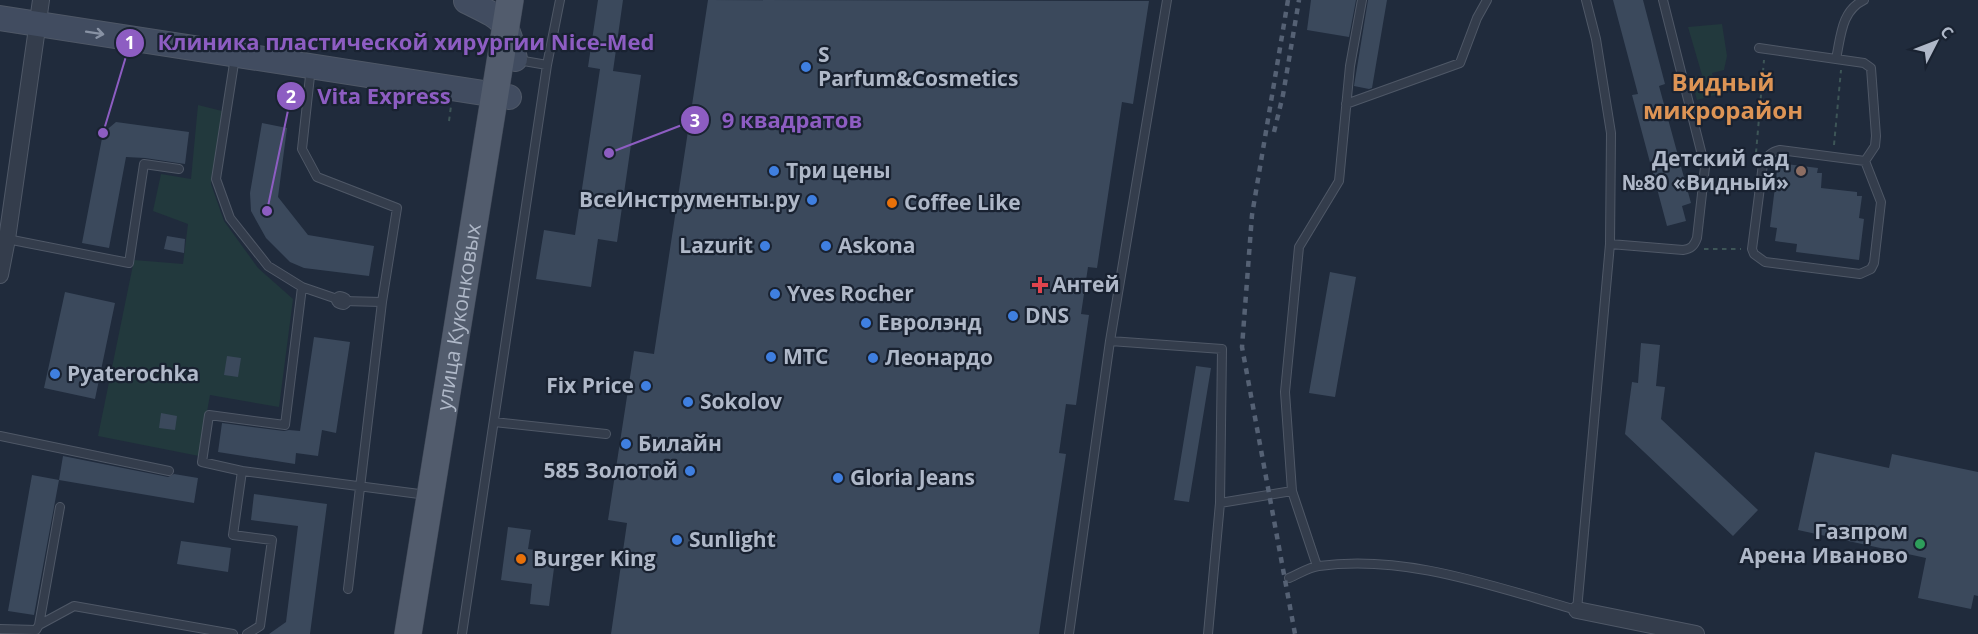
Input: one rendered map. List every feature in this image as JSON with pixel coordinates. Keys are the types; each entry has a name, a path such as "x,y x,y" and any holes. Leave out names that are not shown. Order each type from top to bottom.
{"main road":[{"path":"463,1 512,9"},
{"name":"улица Куконковых","path":"424,634 508,58 512,9"},
{"path":"0,18 502,96"},
{"name":"улица Куконковых","path":"408,634 502,96"}],"street":[{"path":"0,275 41,0"},
{"path":"1577,610 1696,634"}],"lane":[{"path":"462,634 548,65 560,0"},
{"path":"1069,634 1110,341 1167,0"},
{"path":"1317,566 1292,491 1285,392 1299,247 1339,182 1350,66 1362,0"},
{"path":"1346,105 1460,63 1477,18 1487,0"},
{"path":"1289,578 1317,566 1387,564 1463,578 1577,610 1610,244 1611,133 1596,39 1586,0"},
{"path":"1610,244 1683,250 1695,245 1697,238 1705,167 1663,0"},
{"path":"1839,60 1844,20 1855,4 1864,0"},
{"path":"1762,48 1864,63 1871,68 1876,142 1865,160"},
{"path":"236,55 216,178 230,218 268,266 302,287 341,300 382,302"},
{"path":"508,58 548,65"},
{"path":"311,67 302,149 317,177 397,208 382,302 348,588"},
{"path":"1780,150 1865,160 1881,202 1874,263 1871,269 1860,274 1758,260 1752,249 1763,164 1766,158 1780,150"},
{"path":"7,239 129,263 144,164 179,168"},
{"path":"302,287 285,425 209,415 202,462 242,471 431,495"},
{"path":"1110,341 1222,349 1220,503 1208,634"},
{"path":"494,422 606,434"},
{"path":"0,436 169,471"},
{"path":"242,471 233,535 272,540 260,626 247,634"},
{"path":"1220,503 1292,491"},
{"path":"0,629 36,630 39,625 60,507"},
{"path":"39,625 74,606 233,634"}],"path":[{"path":"1762,48 1755,156 1766,158"},
{"path":"1833,157 1839,60"},
{"path":"449,121 452,100"},
{"path":"1711,249 1752,249"}],"green space":[{"path":"1722,24 1727,56 1724,70 1712,73 1718,94 1697,100 1691,78 1702,75 1688,27"},
{"path":"198,105 222,111 211,184 224,221 258,268 293,299 279,407 210,395 199,456 98,436 134,260 183,264 188,224 153,211 161,174 191,179"}],"building":[{"path":"598,0 623,0 613,71 641,75 617,242 598,239 591,287 536,279 544,230 575,235 600,69 588,67"},
{"name":"Евролэнд","path":"708,0 1149,1 1133,104 1122,102 1097,268 1088,267 1081,314 1089,315 1076,405 1066,404 1059,453 1066,454 1039,634 611,634 627,523 608,520 634,351 654,354"},
{"path":"1311,0 1356,0 1349,37 1307,30"},
{"path":"1368,0 1387,0 1372,88 1369,89 1354,86"},
{"path":"1613,0 1643,0 1665,84 1659,86 1691,203 1682,206 1686,221 1667,226 1632,95 1638,94"},
{"path":"116,122 189,132 185,164 126,157 109,248 82,243 103,133"},
{"path":"262,123 287,128 278,197 308,235 374,246 369,276 304,268 290,262 266,238 251,211 250,193"},
{"path":"1778,163 1818,168 1817,173 1822,173 1821,188 1857,192 1857,196 1862,196 1859,218 1864,219 1859,260 1796,252 1797,244 1775,241 1777,228 1770,227"},
{"path":"167,236 185,239 184,253 164,249"},
{"path":"1330,272 1356,277 1335,397 1309,393"},
{"path":"65,292 115,303 95,399 44,388"},
{"path":"314,337 350,342 336,433 322,430 318,456 296,453 295,464 218,452 222,423 300,431"},
{"path":"1641,343 1660,345 1656,386 1665,387 1661,419 1758,510 1733,536 1625,434 1632,382 1638,383"},
{"path":"227,356 241,358 238,377 224,375"},
{"path":"1196,366 1211,368 1189,502 1174,500"},
{"path":"161,413 177,416 175,430 159,428"},
{"name":"Газпром Арена Иваново","path":"1815,452 1889,468 1892,454 1978,472 1978,596 1974,595 1971,609 1918,598 1926,558 1798,530"},
{"path":"63,456 168,477 174,474 198,478 194,503 59,480"},
{"path":"32,475 59,480 34,615 8,611"},
{"path":"254,494 327,504 310,634 269,634 286,622 298,526 251,520"},
{"path":"508,527 531,530 528,549 556,553 549,606 530,604 532,584 501,580"},
{"path":"181,541 231,548 228,572 177,564"}],"railway":[{"path":"1288,0 1252,215 1242,347 1295,634"},
{"path":"1274,132 1283,95 1299,0"}],"place":[{"name":"S Parfum&Cosmetics","path":"806,67"},
{"name":"Клиника пластической хирургии Nice-Med","path":"103,133"},
{"name":"9 квадратов","path":"609,153"},
{"name":"Три цены","path":"774,171"},
{"name":"Детский сад №80 «Видный»","path":"1801,171"},
{"name":"ВсеИнструменты.ру","path":"812,200"},
{"name":"Coffee Like","path":"892,203"},
{"name":"Vita Express","path":"267,211"},
{"name":"Lazurit","path":"765,246"},
{"name":"Askona","path":"826,246"},
{"name":"Антей","path":"1040,285"},
{"name":"Yves Rocher","path":"775,294"},
{"name":"DNS","path":"1013,316"},
{"name":"Евролэнд","path":"866,323"},
{"name":"МТС","path":"771,357"},
{"name":"Леонардо","path":"873,358"},
{"name":"Pyaterochka","path":"55,374"},
{"name":"Fix Price","path":"646,386"},
{"name":"Sokolov","path":"688,402"},
{"name":"Билайн","path":"626,444"},
{"name":"585 Золотой","path":"690,471"},
{"name":"Gloria Jeans","path":"838,478"},
{"name":"Sunlight","path":"677,540"},
{"name":"Газпром Арена Иваново","path":"1920,544"},
{"name":"Burger King","path":"521,559"}],"district":[{"name":"Видный микрорайон","path":"1723,97"}]}
